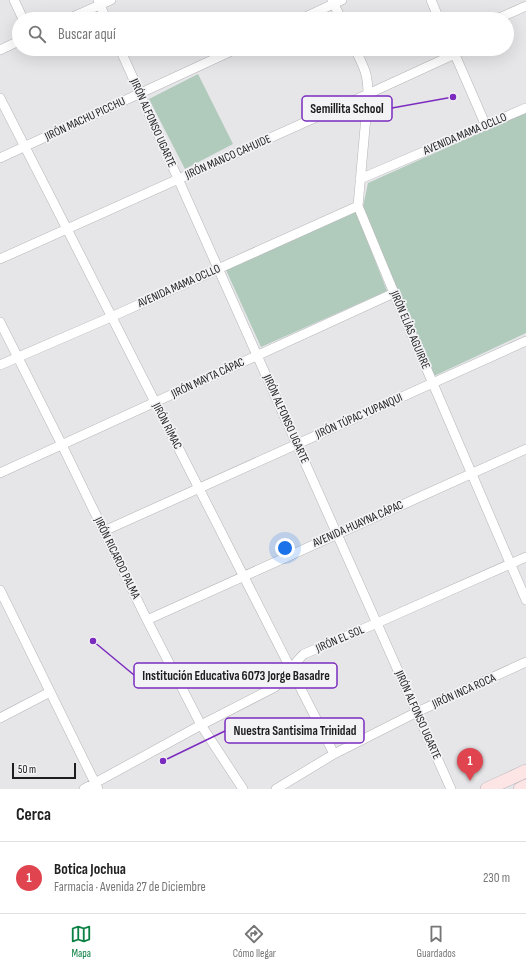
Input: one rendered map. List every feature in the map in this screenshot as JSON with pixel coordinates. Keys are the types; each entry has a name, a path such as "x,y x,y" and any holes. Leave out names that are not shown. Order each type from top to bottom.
{"street":[{"path":"14,0 20,12"},
{"path":"82,12 99,3 112,0"},
{"path":"431,0 436,12"},
{"path":"315,12 336,1 339,12"},
{"path":"513,12 526,6"},
{"path":"0,50 12,44"},
{"name":"JIRÓN ALFONSO UGARTE","path":"123,56 451,789"},
{"name":"JIRÓN MACHU PICCHU","path":"0,158 221,56"},
{"name":"JIRÓN ELÍAS AGUIRRE","path":"358,56 365,70 368,82 368,94 358,206 432,383 526,600"},
{"name":"JIRÓN MANCO CAHUIDE","path":"0,259 368,94 446,56"},
{"path":"456,56 486,126"},
{"name":"JIRÓN RÍMAC","path":"0,98 334,754"},
{"name":"AVENIDA MAMA OCLLO","path":"360,179 526,108"},
{"name":"AVENIDA MAMA OCLLO","path":"0,365 358,206"},
{"name":"JIRÓN MAYTA CÁPAC","path":"0,473 394,293"},
{"name":"JIRÓN RICARDO PALMA","path":"0,322 147,620 201,725 243,789"},
{"name":"JIRÓN TÚPAC YUPANQUI","path":"104,531 526,341"},
{"name":"AVENIDA HUAYNA CÁPAC","path":"147,620 526,449"},
{"name":"JIRÓN EL SOL","path":"84,789 96,786 201,725 275,687 291,670 296,661 304,654 526,557"},
{"path":"1,593 96,786"},
{"name":"JIRÓN INCA ROCA","path":"276,789 334,754 417,712 526,662"},
{"path":"0,718 50,692"},
{"path":"487,789 526,771"},
{"path":"520,789 526,786"}],"green space":[{"path":"198,74 233,144 185,169 149,99"},
{"path":"526,112 526,333 434,376 363,207 368,183"},
{"path":"356,212 387,291 261,347 226,270"}],"place":[{"name":"Semillita School","path":"453,97"},
{"name":"Institución Educativa 6073 Jorge Basadre","path":"93,641"},
{"name":"Nuestra Santisima Trinidad","path":"163,761"},
{"name":"Botica Jochua","path":"470,781"}]}
